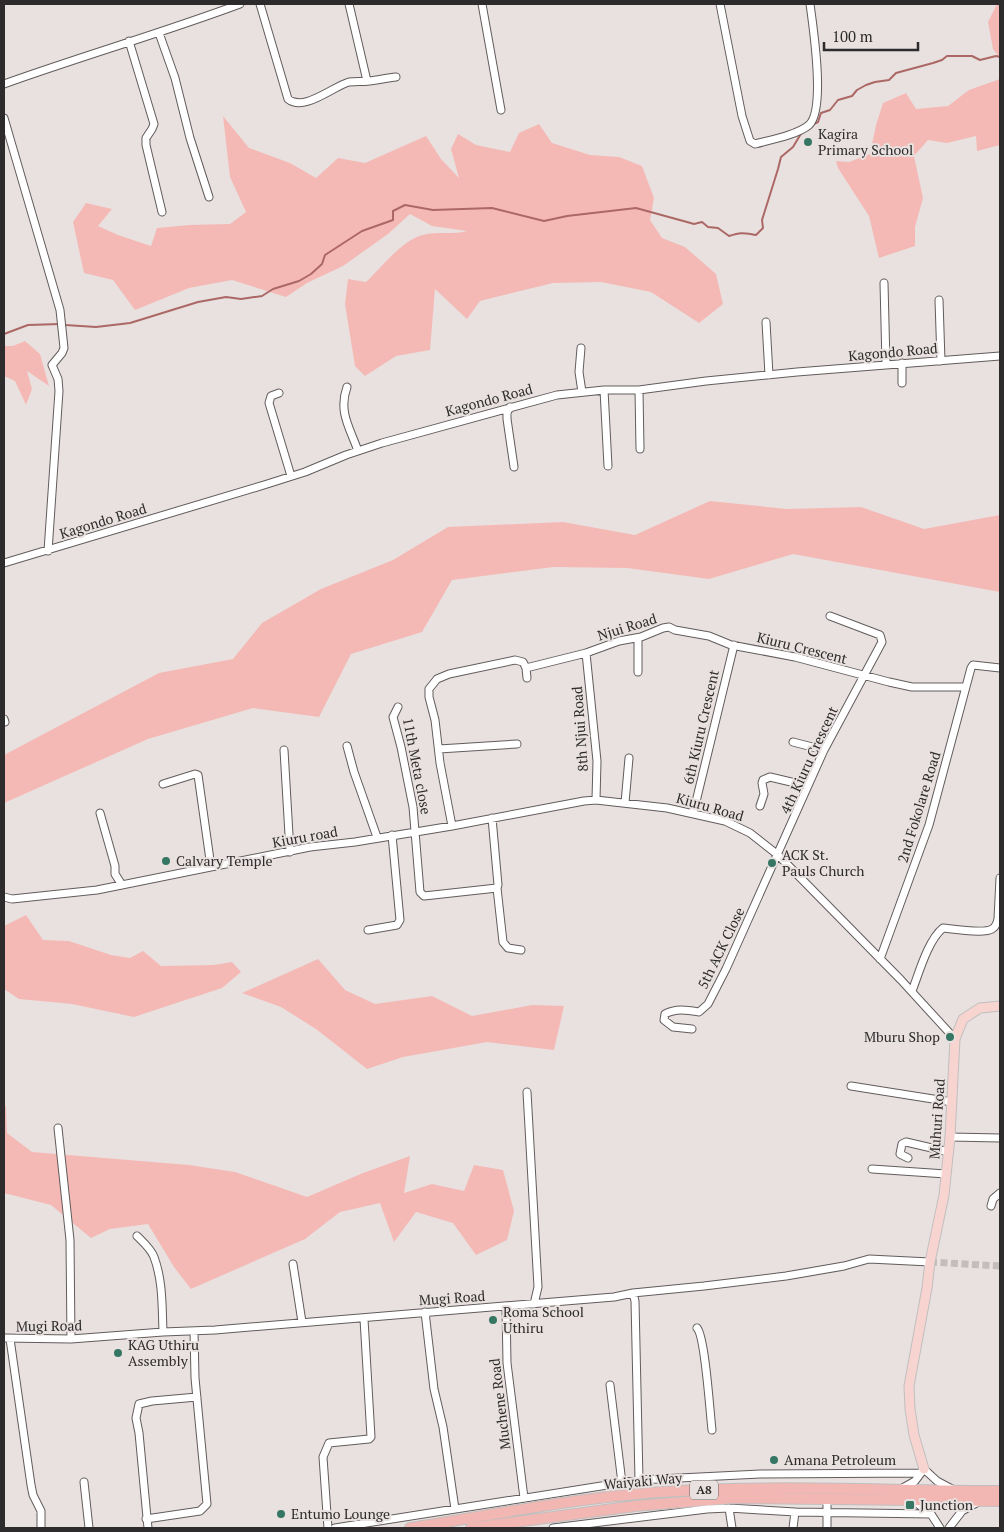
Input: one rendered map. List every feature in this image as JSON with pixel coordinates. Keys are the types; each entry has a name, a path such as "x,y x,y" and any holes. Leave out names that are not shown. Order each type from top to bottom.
{"highway":[{"name":"Waiyaki Way","path":"410,1528 597,1499 678,1491 800,1488 1000,1491"},
{"name":"Waiyaki Way","path":"471,1528 502,1526 635,1506 733,1498 1000,1502"}],"main road":[{"name":"Muhuri Road","path":"922,1471 910,1409 909,1386 930,1262 944,1195 949,1152 955,1039 962,1019 980,1008 1000,1006"}],"street":[{"path":"4,84 129,41 159,33 231,5 240,4"},
{"path":"260,4 288,99 293,103 298,104 320,97 334,88 350,82 367,82 396,76"},
{"path":"349,4 367,82"},
{"path":"482,4 501,110"},
{"path":"720,4 742,116 750,141 755,144 794,132 806,127 813,120 817,73 810,4"},
{"path":"159,33 175,78 190,138 209,198"},
{"path":"129,41 154,124 146,138 146,145 162,212"},
{"path":"4,118 60,310 64,348 52,365 58,379 59,391 48,551"},
{"path":"884,283 886,364"},
{"path":"939,300 941,361"},
{"path":"766,322 769,375"},
{"path":"581,348 578,372 582,392"},
{"name":"Kagondo Road","path":"4,563 291,476 358,451 556,395 604,390 639,390 769,375 1000,356"},
{"path":"902,363 902,383"},
{"path":"347,387 343,402 343,412 358,451"},
{"path":"604,390 608,466"},
{"path":"639,390 640,450"},
{"path":"279,393 271,396 270,403 291,476"},
{"path":"510,407 507,419 514,467"},
{"name":"4th Kiuru Crescent","path":"778,855 824,750 882,642 880,635 830,616"},
{"name":"Njui Road","path":"526,668 587,655 619,641 638,638 669,627 709,636 734,645"},
{"path":"638,638 638,672"},
{"name":"Kiuru Crescent","path":"734,645 795,657 863,676 912,687 965,687"},
{"name":"6th Kiuru Crescent","path":"693,814 734,645"},
{"name":"8th Njui Road","path":"587,655 597,761 596,800"},
{"path":"452,826 429,688 440,677 449,674 515,660 523,662 527,678"},
{"name":"2nd Fokolare Road","path":"880,959 929,825 971,668 978,664 1000,668"},
{"name":"11th Meta close","path":"398,707 393,717 413,807 420,892 424,896 497,888"},
{"path":"793,742 824,750"},
{"path":"439,749 517,744"},
{"path":"347,746 377,838"},
{"path":"284,750 290,852"},
{"path":"625,803 628,758"},
{"path":"163,784 195,774 198,775 211,867"},
{"path":"760,806 764,794 762,783 766,778 770,777 808,786"},
{"name":"Kiuru Road","path":"492,818 596,800 667,808 736,825 750,833 778,855 912,992 955,1039"},
{"path":"100,813 115,866 115,874 122,885"},
{"path":"492,818 503,942 508,948 521,950"},
{"name":"Kiuru road","path":"4,897 12,899 97,890 290,852 492,818"},
{"path":"368,930 397,925 400,920 392,835"},
{"name":"5th ACK Close","path":"692,1029 673,1027 664,1020 665,1014 683,1009 699,1012 708,1004 778,855"},
{"path":"912,992 937,932 943,928 984,931 991,930 997,925 1000,878"},
{"path":"851,1086 952,1102"},
{"path":"527,1092 538,1287 534,1304"},
{"path":"58,1128 70,1240 71,1339"},
{"path":"950,1137 1000,1138"},
{"path":"908,1158 900,1154 902,1144 906,1142 949,1152"},
{"path":"872,1169 946,1174"},
{"path":"991,1206 993,1199 1000,1193"},
{"path":"137,1236 154,1257 160,1277 163,1332"},
{"name":"Mugi Road","path":"7,1339 71,1339 364,1319 425,1312 614,1297 633,1293 786,1276 844,1266 869,1259 930,1262"},
{"path":"293,1264 302,1322"},
{"path":"633,1293 639,1480"},
{"name":"Muchene Road","path":"506,1307 508,1363 524,1498"},
{"path":"425,1312 434,1389 443,1427 454,1509"},
{"path":"328,1528 323,1457 325,1451 329,1443 369,1439 371,1437 364,1319"},
{"path":"697,1328 700,1332 704,1356 712,1430"},
{"path":"146,1519 200,1511 207,1504 197,1397 194,1331"},
{"path":"7,1339 30,1485 40,1511 41,1528"},
{"path":"610,1384 622,1483"},
{"path":"148,1528 136,1418 139,1404 197,1397"},
{"path":"898,1490 914,1481 922,1471"},
{"path":"335,1528 639,1480 760,1474 922,1471 956,1491"},
{"path":"759,1488 760,1474"},
{"path":"800,1488 802,1474"},
{"path":"84,1482 89,1528"},
{"path":"827,1499 827,1528"},
{"path":"914,1501 931,1514 940,1528"},
{"path":"949,1528 962,1512 978,1501"},
{"path":"635,1506 636,1518"},
{"path":"552,1528 611,1525 636,1518 729,1508 795,1512 931,1514"},
{"path":"729,1508 732,1528"},
{"path":"793,1528 795,1512"}],"shaded area":[{"path":"997,4 1000,4 1000,58 993,49 988,22"},
{"path":"1000,79 1000,145 977,151 976,136 947,143 928,140 914,156 923,198 915,227 915,246 879,258 869,216 838,168 836,161 849,162 870,154 883,103 906,93 916,109 948,106 969,90"},
{"path":"223,116 249,148 290,163 316,178 338,158 365,163 426,136 441,159 459,178 451,149 458,134 476,145 510,152 519,133 539,124 552,143 590,155 619,157 642,166 654,198 650,220 662,238 685,247 716,274 723,304 699,323 651,292 601,282 553,283 480,301 467,319 435,289 430,350 396,356 365,376 355,366 345,304 348,279 366,282 400,248 415,238 434,233 467,231 432,226 410,214 388,234 343,266 307,283 286,297 232,280 189,288 135,310 113,280 84,273 73,222 86,203 112,209 98,226 151,246 157,228 230,224 246,212 230,177"},
{"path":"25,341 40,354 49,386 27,371 32,389 26,405 15,381 4,376 4,346 13,346"},
{"path":"710,501 787,509 861,507 924,529 1000,515 1000,592 793,554 709,579 627,568 554,567 452,580 422,632 351,654 319,717 253,708 148,739 4,803 4,755 159,673 233,659 262,623 321,589 393,560 448,527 563,522 635,535"},
{"path":"26,915 43,940 69,941 111,955 130,958 143,951 161,966 214,965 232,962 241,972 222,988 134,1017 72,1004 19,999 4,989 4,926"},
{"path":"318,959 345,990 375,1004 432,996 472,1016 532,1005 564,1006 554,1050 487,1042 403,1057 367,1069 316,1029 281,1007 242,993"},
{"path":"4,1101 7,1133 32,1152 189,1165 235,1172 307,1197 363,1173 410,1156 404,1193 432,1184 464,1191 474,1165 503,1170 514,1211 507,1240 476,1255 453,1223 416,1212 394,1242 380,1203 340,1212 305,1239 191,1289 174,1267 148,1224 110,1229 91,1238 51,1205 4,1193"}],"waterway":[{"path":"812,125 818,122 821,113 830,110 838,100 852,96 857,90 866,85 889,80 896,73 933,63 947,56 972,56 980,60 996,56 1000,57"},
{"path":"65,325 96,327 130,323 198,302 226,297 241,299 262,296 273,289 299,281 311,274 322,264 325,255 362,231 393,220 393,211 405,205 433,210 492,208 544,221 567,216 636,208 694,224 702,222 708,227 718,228 729,236 742,233 756,235 763,228 762,220 781,157 793,147 802,132"},
{"path":"4,334 28,325 60,324"}],"tunnel":[{"path":"930,1262 1000,1266"}],"place":[{"name":"Kagira Primary School","path":"808,142"},
{"name":"Calvary Temple","path":"166,861"},
{"name":"ACK St. Pauls Church","path":"772,863"},
{"name":"Mburu Shop","path":"950,1037"},
{"name":"Roma School Uthiru","path":"493,1320"},
{"name":"KAG Uthiru Assembly","path":"118,1353"},
{"name":"Amana Petroleum","path":"774,1460"},
{"name":"Junction","path":"910,1505"},
{"name":"Entumo Lounge","path":"281,1514"}]}
